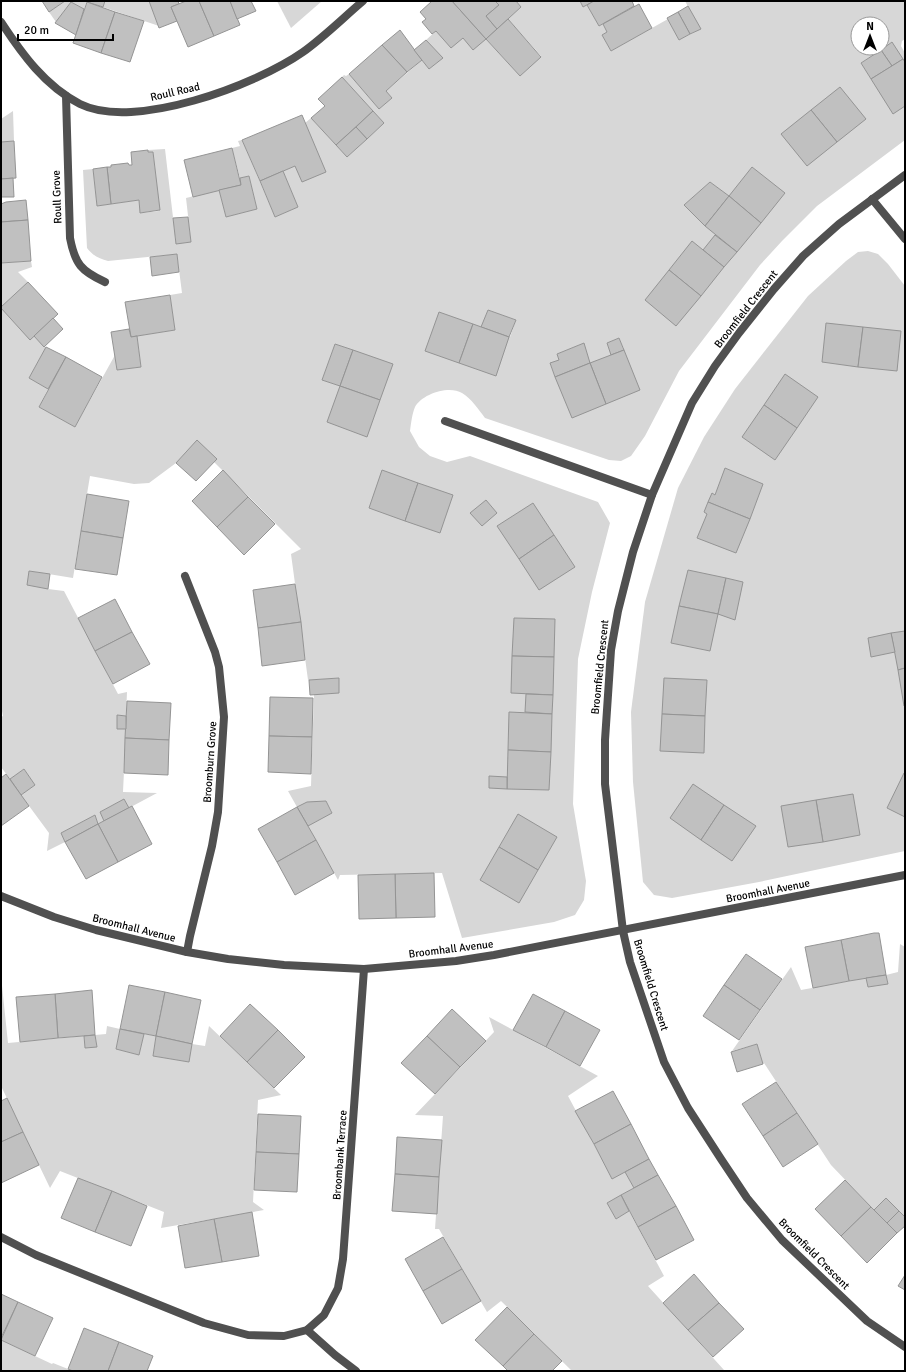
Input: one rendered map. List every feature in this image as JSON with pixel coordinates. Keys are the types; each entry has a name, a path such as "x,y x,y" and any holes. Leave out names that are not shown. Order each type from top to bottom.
{"street":[{"name":"Roull Road","path":"1,22 15,44 34,68 66,96 93,109 120,113 159,109 240,86 303,52 363,1"},
{"name":"Roull Grove","path":"66,96 70,238 73,254 79,265 91,275 105,282"},
{"name":"Broomfield Crescent","path":"905,175 839,224 803,256 774,288 739,333 715,366 692,404 652,495 633,552 618,611 611,650 607,700 605,784 622,931 630,962 664,1062 688,1108 747,1198 782,1240 867,1321 905,1347"},
{"path":"872,199 905,239"},
{"path":"445,421 652,495"},
{"name":"Broomburn Grove","path":"185,576 215,652 219,667 224,717 218,812 212,846 187,952"},
{"name":"Broomhall Avenue","path":"1,896 96,930 187,952 284,965 364,969 464,960 622,931 905,875"},
{"name":"Broombank Terrace","path":"1,1237 36,1255 204,1323 248,1335 284,1336 307,1330 324,1315 338,1288 341,1274 364,969"},
{"path":"307,1330 335,1355 356,1371"}],"shaded area":[{"path":"65,1 87,1 84,9 71,2 56,22 49,12"},
{"path":"105,1 149,1 159,26 103,7"},
{"path":"277,1 322,1 291,28"},
{"path":"516,1 580,1 583,7 587,5 599,26 603,24 607,32 602,35 611,51 668,19 679,40 700,29 685,1 905,1 905,39 902,41 901,46 905,53 905,140 817,206 760,265 679,371 645,436 631,456 621,461 609,460 485,418 469,398 457,391 443,390 436,392 423,398 415,407 410,431 419,447 430,456 447,462 470,456 598,502 610,523 592,592 578,659 573,804 586,881 584,900 575,915 554,922 462,938 442,873 340,875 338,880 308,826 332,812 326,801 297,807 288,791 311,786 314,694 339,693 339,678 308,680 291,554 301,549 214,462 217,459 197,441 176,463 149,483 134,484 90,476 73,578 30,571 48,589 64,591 118,694 127,692 126,716 117,715 117,729 126,729 123,792 157,793 129,808 124,799 100,812 104,821 98,824 95,815 61,833 65,842 47,851 49,833 21,795 35,785 24,769 10,779 1,767 1,717 3,716 1,706 1,308 30,339 34,336 46,347 29,378 48,389 39,407 75,427 115,355 117,370 141,367 137,336 175,330 170,295 182,293 177,254 108,261 97,257 87,248 83,170 93,169 97,206 139,200 140,213 159,211 153,152 148,152 148,150 165,149 176,243 191,242 186,198 219,190 226,217 257,209 249,176 240,178 232,148 240,146 238,141 242,140 275,217 298,207 283,171 295,166 305,123 311,118 347,157 384,123 342,77 344,75 346,76 349,74 379,109 392,98 386,91 422,60 429,69 442,58 426,40 436,31 463,38 486,39 520,76 541,56 508,19 521,7","holes":["710,182 729,196 705,226 684,205","488,310 516,320 510,337 482,327","619,338 624,349 611,354 607,343","584,343 555,377 550,364 559,360 557,354","335,344 352,350 340,386 322,380"]},
{"path":"13,111 14,141 1,142 1,119"},
{"path":"868,251 878,254 905,286 905,851 759,882 672,898 654,895 643,882 633,782 631,712 645,602 678,488 704,437 735,389 808,296 858,252"},
{"path":"31,261 32,267 18,272 28,282 1,307 1,263"},
{"path":"900,944 905,947 905,1217 886,1198 874,1210 831,1165 764,1063 763,1064 757,1044 732,1051 791,967 801,990 866,978 868,987 888,983 886,975 898,972"},
{"path":"1,976 8,1043 84,1036 85,1048 97,1046 95,1035 106,1034 107,1026 120,1029 116,1049 139,1055 144,1034 156,1036 153,1056 189,1062 192,1044 205,1046 209,1026 281,1095 258,1100 253,1202 264,1210 161,1228 164,1212 60,1171 50,1188 1,1088"},
{"path":"489,1017 598,1076 568,1096 612,1178 625,1172 634,1188 607,1203 616,1219 629,1211 664,1276 648,1286 724,1370 723,1371 572,1371 501,1301 487,1312 439,1229 435,1229 443,1116 415,1115 494,1032"},
{"path":"1,1340 52,1364 53,1363 73,1371 1,1371"}],"building":[{"path":"42,1 65,1 49,12"},
{"path":"87,1 105,1 103,7"},
{"path":"149,1 178,1 179,4 171,7 177,21 159,28"},
{"path":"186,1 199,1 214,36 188,47 171,7"},
{"path":"199,1 230,1 240,25 214,36"},
{"path":"230,1 251,1 256,11 237,19"},
{"path":"432,1 452,1 486,39 473,50 463,38 451,48 436,31 432,34 422,22 426,19 420,12"},
{"path":"452,1 495,1 499,5 486,16 497,29 486,39"},
{"path":"495,1 516,1 521,7 497,29 486,16 499,5"},
{"path":"580,1 594,1 583,7"},
{"path":"594,1 632,1 634,6 599,26 587,5"},
{"path":"71,2 84,9 76,35 55,23"},
{"path":"87,2 115,12 101,53 73,43"},
{"path":"639,4 652,28 611,51 602,35 607,32 603,24"},
{"path":"688,6 701,29 690,34 678,12"},
{"path":"115,12 144,21 130,62 101,53"},
{"path":"678,12 690,34 679,40 667,18"},
{"path":"508,19 541,57 520,76 486,39"},
{"path":"400,30 422,60 407,72 382,45"},
{"path":"426,40 443,58 429,69 414,50"},
{"path":"892,42 903,59 892,66 885,56 890,56 890,43"},
{"path":"382,45 407,72 386,91 392,98 379,109 349,74"},
{"path":"872,56 885,56 892,66 871,79 861,63"},
{"path":"903,59 905,62 905,106 893,114 871,79"},
{"path":"342,77 373,111 336,145 311,118 325,106 318,99"},
{"path":"840,87 866,119 837,142 811,110"},
{"path":"811,110 837,142 807,166 781,134"},
{"path":"373,111 384,123 367,139 356,127"},
{"path":"302,115 326,172 302,182 295,166 260,181 242,140"},
{"path":"356,127 367,139 347,157 336,145"},
{"path":"14,141 16,178 1,179 1,142"},
{"path":"232,148 241,185 193,197 184,160"},
{"path":"148,150 148,152 153,152 160,210 140,213 139,200 111,204 107,167 111,167 111,165 128,163 129,165 132,165 131,152"},
{"path":"107,167 111,204 97,206 93,169"},
{"path":"752,167 785,193 761,223 729,196"},
{"path":"283,171 298,207 275,217 260,181"},
{"path":"249,176 257,209 226,217 219,190 241,185 240,178"},
{"path":"13,178 14,197 1,197 1,179"},
{"path":"710,182 729,196 705,226 684,205"},
{"path":"729,196 761,223 737,252 705,226"},
{"path":"26,200 28,220 1,222 1,204"},
{"path":"188,217 191,242 176,244 173,218"},
{"path":"28,220 31,261 1,263 1,222"},
{"path":"715,235 737,252 724,267 703,250"},
{"path":"692,241 724,267 701,296 669,270"},
{"path":"177,254 179,272 152,276 150,257"},
{"path":"669,270 701,296 676,326 645,300"},
{"path":"28,282 58,314 30,340 1,308"},
{"path":"170,295 175,330 131,337 125,302"},
{"path":"488,310 516,320 509,337 481,327"},
{"path":"439,312 473,324 459,363 425,351"},
{"path":"53,318 63,329 44,347 34,336"},
{"path":"826,323 863,327 858,367 822,362"},
{"path":"473,324 509,337 496,376 459,363"},
{"path":"863,327 901,331 897,371 858,367"},
{"path":"129,329 131,337 137,336 141,367 117,370 111,332"},
{"path":"619,338 624,350 611,355 607,343"},
{"path":"584,343 590,363 555,377 550,363 559,360 557,354"},
{"path":"335,344 353,350 340,386 322,380"},
{"path":"46,347 66,357 48,389 29,378"},
{"path":"353,350 393,364 380,400 340,386"},
{"path":"624,350 640,390 606,404 590,363"},
{"path":"66,357 102,377 75,427 39,407"},
{"path":"590,363 606,404 572,418 555,377"},
{"path":"785,374 818,397 797,428 764,405"},
{"path":"340,386 380,400 367,437 327,422"},
{"path":"764,405 797,428 775,460 742,437"},
{"path":"197,440 217,459 196,481 176,463"},
{"path":"725,468 763,484 750,519 708,502 712,493 715,495"},
{"path":"223,470 248,497 217,527 192,501"},
{"path":"382,470 418,483 405,521 369,508"},
{"path":"418,483 453,495 440,533 405,521"},
{"path":"87,494 129,501 123,538 81,531"},
{"path":"248,497 275,524 244,555 217,527"},
{"path":"486,500 497,513 482,526 470,513"},
{"path":"708,502 750,519 736,553 697,538 707,514 704,512"},
{"path":"533,503 554,535 519,559 497,526"},
{"path":"81,531 123,538 117,575 75,569"},
{"path":"554,535 575,567 539,590 519,559"},
{"path":"688,570 726,578 718,614 679,606"},
{"path":"29,571 50,574 48,589 27,585"},
{"path":"726,578 743,582 735,620 718,614"},
{"path":"295,584 301,622 258,628 253,590"},
{"path":"115,599 132,632 95,651 78,618"},
{"path":"679,606 718,614 710,651 671,643"},
{"path":"514,618 555,619 554,657 512,656"},
{"path":"301,622 305,660 262,666 258,628"},
{"path":"905,631 905,668 898,670 891,633"},
{"path":"132,632 150,664 113,684 95,651"},
{"path":"891,633 895,652 871,657 868,638"},
{"path":"512,656 554,657 553,695 511,693"},
{"path":"905,668 905,705 904,706 898,670"},
{"path":"339,678 339,693 310,695 309,680"},
{"path":"664,678 707,680 705,716 662,714"},
{"path":"526,694 553,695 552,714 525,712"},
{"path":"270,697 313,698 312,737 269,736"},
{"path":"127,701 171,703 169,740 125,738"},
{"path":"509,712 552,714 551,752 508,750"},
{"path":"662,714 705,716 704,753 660,751"},
{"path":"117,715 126,716 126,729 117,729"},
{"path":"269,736 312,737 311,774 268,772"},
{"path":"125,738 169,740 168,775 124,773"},
{"path":"508,750 551,752 549,790 507,789"},
{"path":"24,769 35,785 21,795 10,779"},
{"path":"905,773 905,817 887,808"},
{"path":"6,774 29,806 1,826 1,778"},
{"path":"489,776 507,777 507,789 489,788"},
{"path":"693,784 724,805 701,840 670,818"},
{"path":"853,794 860,835 823,842 816,800"},
{"path":"124,799 129,808 104,821 100,812"},
{"path":"816,800 823,842 788,847 781,806"},
{"path":"326,801 332,813 308,826 297,807 307,802"},
{"path":"724,805 756,826 732,861 701,840"},
{"path":"132,806 152,844 118,862 98,824"},
{"path":"297,807 316,840 277,862 258,829"},
{"path":"518,814 557,837 538,870 499,847"},
{"path":"95,815 98,824 65,842 61,833"},
{"path":"98,824 118,862 86,879 65,842"},
{"path":"316,840 334,873 295,895 277,862"},
{"path":"499,847 538,870 519,903 480,880"},
{"path":"434,873 435,917 396,918 395,874"},
{"path":"395,874 396,918 359,919 358,875"},
{"path":"879,933 886,975 849,981 841,940"},
{"path":"841,940 849,981 813,988 805,947"},
{"path":"746,954 782,979 760,1010 724,985"},
{"path":"886,975 888,984 868,987 866,978"},
{"path":"129,985 165,992 156,1036 120,1029"},
{"path":"724,985 760,1010 739,1040 703,1016"},
{"path":"92,990 95,1035 58,1038 55,994"},
{"path":"165,992 201,1000 192,1044 156,1036"},
{"path":"55,994 58,1038 20,1042 16,997"},
{"path":"533,994 565,1011 546,1047 513,1030"},
{"path":"250,1004 278,1030 247,1062 220,1036"},
{"path":"452,1009 486,1041 460,1067 427,1036"},
{"path":"565,1011 600,1030 580,1066 546,1047"},
{"path":"120,1029 144,1034 139,1055 116,1049"},
{"path":"278,1030 305,1057 274,1088 247,1062"},
{"path":"95,1035 97,1047 85,1048 84,1036"},
{"path":"156,1036 192,1044 189,1062 153,1056"},
{"path":"427,1036 460,1067 435,1094 401,1063"},
{"path":"757,1044 763,1064 737,1072 731,1052"},
{"path":"776,1082 797,1113 763,1136 742,1104"},
{"path":"613,1091 631,1124 594,1144 575,1111"},
{"path":"7,1098 23,1132 1,1142 1,1101"},
{"path":"797,1113 818,1144 783,1167 763,1136"},
{"path":"258,1114 301,1116 299,1154 256,1152"},
{"path":"631,1124 649,1159 612,1179 594,1144"},
{"path":"23,1132 39,1165 1,1183 1,1142"},
{"path":"397,1137 442,1140 439,1177 395,1174"},
{"path":"256,1152 299,1154 297,1192 254,1190"},
{"path":"649,1159 658,1175 634,1188 625,1172"},
{"path":"395,1174 439,1177 437,1214 392,1211"},
{"path":"658,1175 676,1206 638,1227 621,1195"},
{"path":"78,1178 112,1191 95,1232 61,1218"},
{"path":"845,1180 871,1207 841,1236 815,1209"},
{"path":"112,1191 147,1206 131,1246 95,1232"},
{"path":"621,1195 629,1211 616,1219 607,1203"},
{"path":"886,1198 899,1211 887,1223 874,1210"},
{"path":"676,1206 694,1240 656,1260 638,1227"},
{"path":"871,1207 897,1233 867,1263 841,1236"},
{"path":"899,1211 905,1217 905,1226 897,1233 887,1223"},
{"path":"252,1212 259,1256 222,1262 214,1219"},
{"path":"214,1219 222,1262 185,1268 178,1226"},
{"path":"443,1237 462,1269 423,1291 405,1259"},
{"path":"462,1269 481,1301 442,1324 423,1291"},
{"path":"694,1274 719,1303 688,1330 663,1303"},
{"path":"905,1275 905,1290 898,1286"},
{"path":"1,1294 18,1302 1,1338"},
{"path":"18,1302 53,1318 35,1356 1,1340"},
{"path":"719,1303 744,1329 713,1357 688,1330"},
{"path":"507,1307 534,1334 503,1366 475,1340"},
{"path":"84,1328 119,1342 108,1371 73,1371 68,1369"},
{"path":"534,1334 562,1361 552,1371 508,1371 503,1366"},
{"path":"119,1342 153,1356 147,1371 108,1371"}]}
